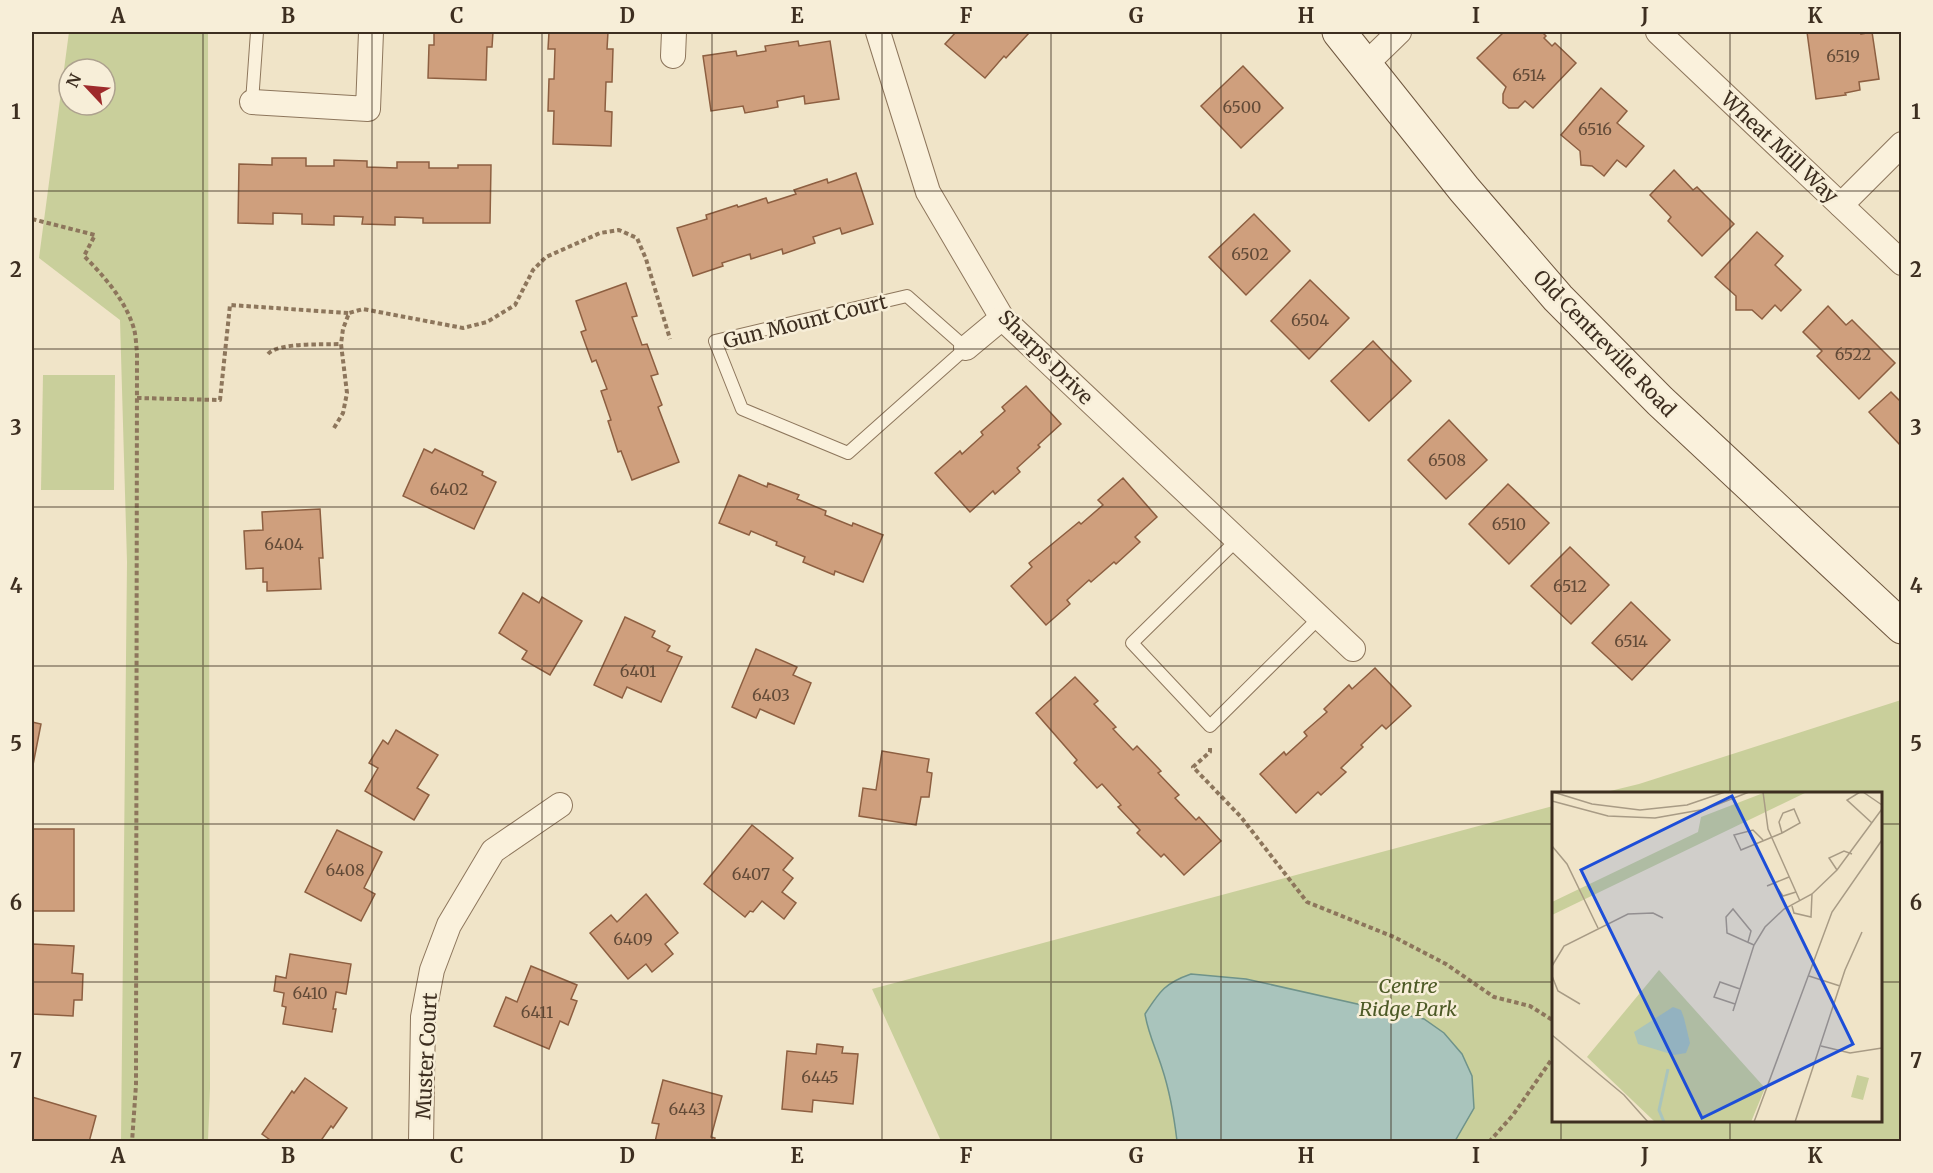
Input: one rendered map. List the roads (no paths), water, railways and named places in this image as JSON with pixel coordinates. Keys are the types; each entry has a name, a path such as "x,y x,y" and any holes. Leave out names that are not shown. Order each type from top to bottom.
{"street":[{"path":"252,102 368,109 371,32"},
{"path":"672,56 674,32"},
{"name":"Sharps Drive","path":"878,32 928,192 1002,318 1353,650"},
{"name":"Old Centreville Road","path":"1339,32 1464,189 1558,298 1659,401 1902,627"},
{"path":"1365,64 1399,32"},
{"name":"Wheat Mill Way","path":"1658,32 1902,263"},
{"path":"1841,205 1902,144"},
{"name":"Gun Mount Court","path":"966,348 1002,318"},
{"name":"Muster Court","path":"421,1142 423,1017 432,970 448,926 493,851 560,805"}],"lane":[{"path":"252,102 257,32"},
{"name":"Gun Mount Court","path":"907,296 966,348 848,453 742,409 715,341 907,296"},
{"path":"1237,540 1132,643 1210,726 1319,618"}],"water":[{"path":"1191,974 1246,979 1424,1019 1444,1033 1462,1054 1472,1076 1474,1108 1455,1141 1177,1141 1167,1086 1145,1014 1164,989"}],"park label":[{"name":"Centre Ridge Park","path":"1408,996"}]}
